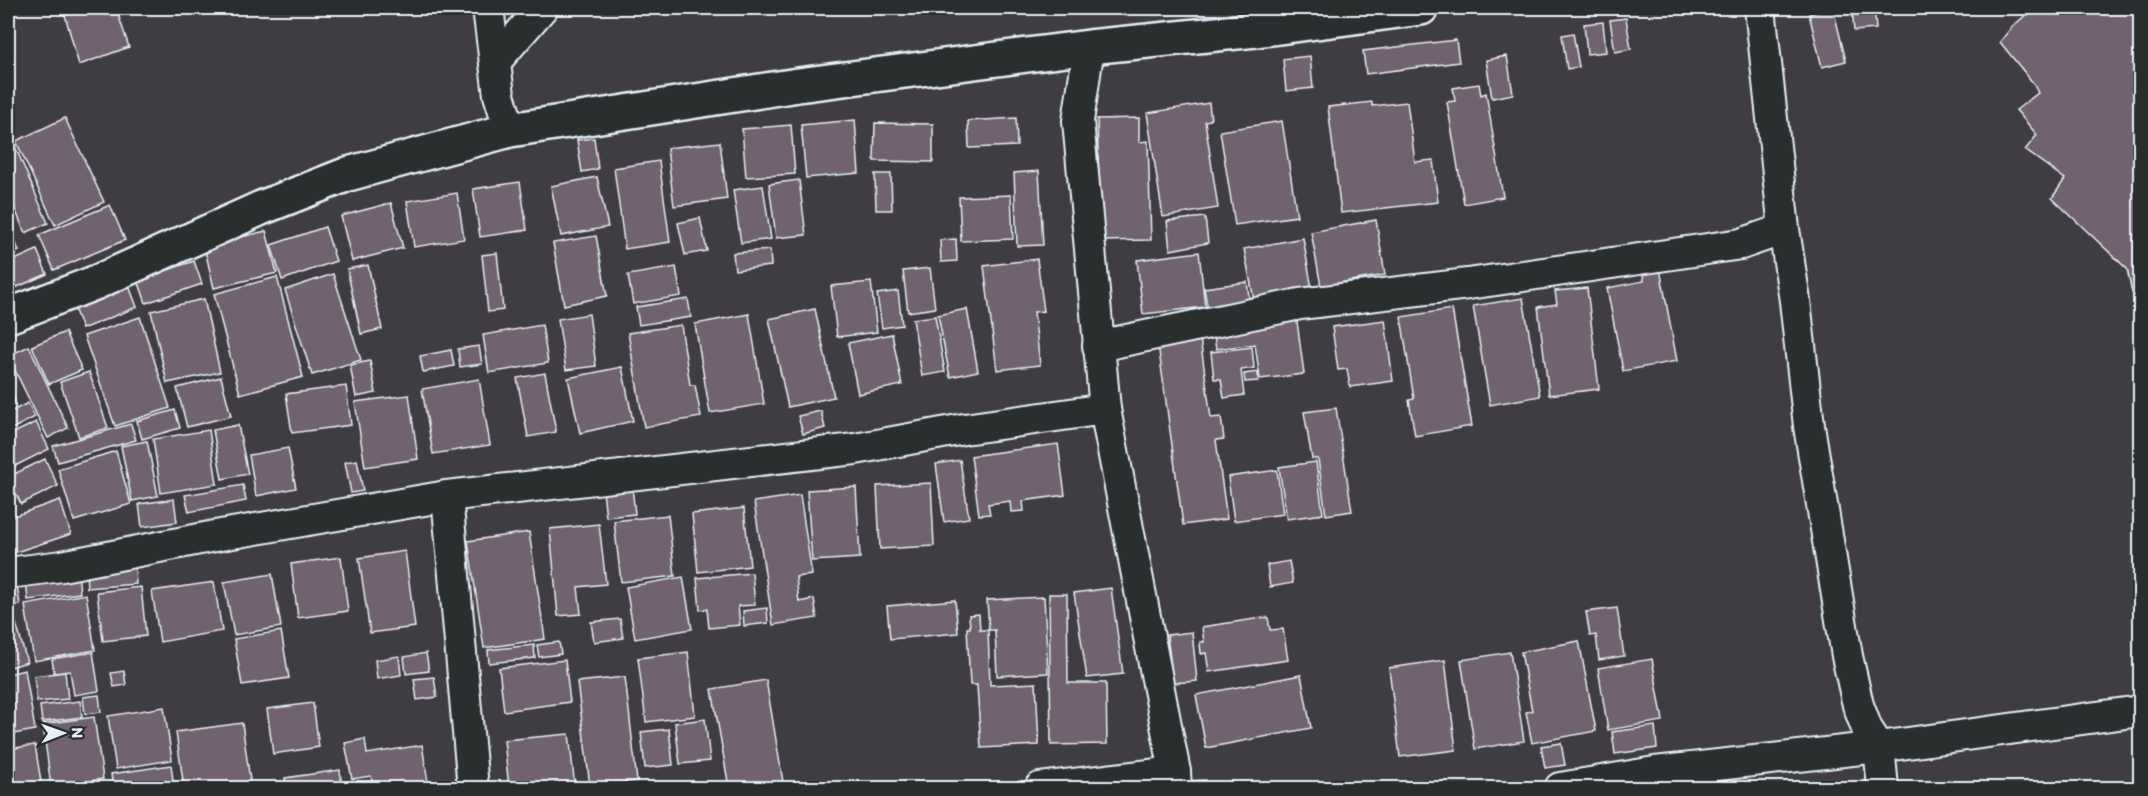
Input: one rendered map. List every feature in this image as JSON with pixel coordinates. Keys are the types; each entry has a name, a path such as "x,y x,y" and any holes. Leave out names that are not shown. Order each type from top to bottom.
{"street":[{"path":"488,8 499,95 510,130"},
{"path":"495,62 542,8"},
{"path":"8,316 97,282 261,208 348,174 510,130 798,85 1089,47 1256,30 1420,8"},
{"path":"1760,8 1784,229 1795,301 1809,426 1847,656 1858,705 1867,729 1879,747 1883,789"},
{"path":"1040,789 1176,780 1105,409 1078,121 1089,47"},
{"path":"1098,346 1300,304 1468,284 1742,244 1784,229"},
{"path":"8,573 62,566 215,536 447,496 855,448 964,429 1105,409"},
{"path":"447,496 473,789"},
{"path":"1560,789 1655,772 1879,747 2140,711"}],"building":[{"path":"63,8 116,8 129,47 79,65"},
{"path":"1011,8 1042,8 1042,12 1011,14"},
{"path":"1833,8 1846,61 1822,67 1809,14"},
{"path":"1852,8 1874,8 1876,29 1854,31"},
{"path":"2022,8 2140,8 2140,309 2132,292 2127,269 2052,198 2065,179 2025,150 2037,135 2016,110 2038,93 2033,83 2000,42 2011,28 2028,13"},
{"path":"1626,18 1631,49 1615,52 1610,20"},
{"path":"1603,22 1606,52 1587,54 1584,24"},
{"path":"1573,33 1579,67 1567,69 1562,35"},
{"path":"1456,40 1459,62 1366,74 1363,51"},
{"path":"1310,56 1313,88 1286,91 1283,59"},
{"path":"1507,56 1513,94 1492,98 1486,60"},
{"path":"1479,84 1481,95 1486,93 1503,197 1464,204 1447,102 1455,101 1453,88"},
{"path":"1372,102 1372,106 1407,102 1415,162 1433,160 1438,202 1341,213 1328,107"},
{"path":"1209,103 1211,120 1205,121 1218,208 1163,217 1147,113"},
{"path":"65,118 104,202 55,225 16,141"},
{"path":"1016,118 1017,146 969,148 968,121"},
{"path":"1139,118 1139,142 1148,141 1151,240 1101,241 1097,119"},
{"path":"855,120 859,173 806,178 801,125"},
{"path":"1282,121 1297,216 1235,225 1220,131"},
{"path":"875,123 933,124 933,162 874,161"},
{"path":"791,125 795,174 746,177 742,129"},
{"path":"594,138 598,169 582,172 577,140"},
{"path":"12,139 48,223 25,233 8,192 8,141"},
{"path":"720,142 727,199 674,206 667,148"},
{"path":"659,161 670,242 625,249 614,168"},
{"path":"1039,171 1043,245 1017,246 1014,173"},
{"path":"875,174 891,174 892,210 876,210"},
{"path":"597,177 608,227 561,236 551,186"},
{"path":"799,180 806,235 776,238 769,184"},
{"path":"520,182 527,230 480,237 473,189"},
{"path":"763,186 771,239 741,243 733,190"},
{"path":"457,193 464,239 414,247 407,201"},
{"path":"1011,195 1013,239 961,241 959,197"},
{"path":"391,203 403,248 352,261 341,216"},
{"path":"110,205 125,240 54,270 39,235"},
{"path":"1205,217 1208,243 1170,250 1167,221"},
{"path":"700,218 707,251 685,255 678,223"},
{"path":"1376,220 1385,275 1321,286 1311,232"},
{"path":"8,223 19,251 8,256"},
{"path":"325,227 336,261 282,280 271,245"},
{"path":"266,231 277,273 214,288 204,246"},
{"path":"596,236 607,296 564,305 553,243"},
{"path":"1303,238 1312,289 1254,300 1244,249"},
{"path":"956,239 957,261 941,262 940,240"},
{"path":"37,250 47,274 8,291 8,263"},
{"path":"770,250 771,266 735,270 733,253"},
{"path":"1199,252 1205,307 1143,314 1137,260"},
{"path":"497,253 503,310 488,312 482,255"},
{"path":"1037,259 1044,311 1034,312 1040,365 997,370 984,266"},
{"path":"194,261 202,284 146,303 138,280"},
{"path":"368,265 382,329 361,334 347,269"},
{"path":"676,267 681,296 633,304 628,275"},
{"path":"930,268 935,308 908,312 903,271"},
{"path":"1660,269 1677,361 1623,371 1607,288 1644,281 1643,273"},
{"path":"333,274 361,360 312,375 285,290"},
{"path":"277,277 303,377 240,394 214,294"},
{"path":"871,282 877,332 837,337 831,286"},
{"path":"1247,282 1250,304 1208,311 1204,288"},
{"path":"129,286 137,307 82,329 74,308"},
{"path":"1587,288 1599,389 1549,395 1538,307 1557,304 1555,291"},
{"path":"898,291 902,325 882,328 877,294"},
{"path":"1523,298 1540,396 1490,405 1473,306"},
{"path":"204,299 220,372 167,383 151,311"},
{"path":"688,299 691,317 639,325 636,307"},
{"path":"815,309 834,397 788,407 769,319"},
{"path":"967,309 978,371 950,377 938,315"},
{"path":"1452,309 1472,426 1415,436 1409,400 1414,399 1401,317"},
{"path":"589,314 596,366 566,370 558,319"},
{"path":"749,314 764,404 710,413 695,324"},
{"path":"1296,314 1304,374 1260,379 1255,344 1216,349 1212,325"},
{"path":"935,316 945,372 922,376 913,319"},
{"path":"140,317 170,408 115,426 84,336"},
{"path":"1385,320 1393,381 1350,387 1347,369 1338,370 1332,327"},
{"path":"542,325 548,363 489,373 483,335"},
{"path":"681,325 690,385 695,385 701,417 644,427 628,333"},
{"path":"65,332 82,370 49,384 32,346"},
{"path":"892,334 902,385 858,394 848,343"},
{"path":"1200,338 1211,418 1221,417 1224,439 1216,440 1227,519 1183,525 1158,344"},
{"path":"29,346 68,428 48,438 8,356"},
{"path":"479,346 482,364 460,367 458,349"},
{"path":"1252,347 1254,368 1241,370 1244,395 1224,398 1221,379 1214,379 1211,352"},
{"path":"451,350 454,366 423,372 420,356"},
{"path":"370,361 376,393 356,397 350,365"},
{"path":"622,367 633,421 580,433 568,378"},
{"path":"89,372 108,428 79,437 60,382"},
{"path":"1258,372 1258,381 1245,382 1244,374"},
{"path":"545,373 556,432 528,437 517,378"},
{"path":"221,377 231,416 187,427 177,388"},
{"path":"479,379 490,445 433,454 422,389"},
{"path":"8,384 15,401 8,404"},
{"path":"346,386 351,425 292,433 286,394"},
{"path":"409,395 418,459 365,467 355,402"},
{"path":"28,403 35,417 8,431 8,413"},
{"path":"1336,408 1352,511 1326,515 1318,459 1312,459 1304,412"},
{"path":"175,410 180,428 142,439 137,421"},
{"path":"821,411 825,428 803,434 798,416"},
{"path":"36,422 49,449 9,469 8,436"},
{"path":"131,424 136,440 58,462 53,446"},
{"path":"238,425 248,474 222,479 213,430"},
{"path":"209,430 217,484 161,493 153,439"},
{"path":"147,441 158,496 132,501 121,446"},
{"path":"1058,444 1065,495 1023,501 1024,511 1011,512 1010,501 988,504 990,514 979,515 971,456"},
{"path":"288,448 296,488 256,496 249,455"},
{"path":"116,451 131,504 74,521 58,469"},
{"path":"45,459 58,486 21,504 8,477"},
{"path":"357,460 363,491 351,493 345,462"},
{"path":"960,460 969,518 944,522 936,464"},
{"path":"1316,462 1323,514 1287,519 1279,467"},
{"path":"1277,470 1283,514 1234,521 1228,477"},
{"path":"931,483 934,546 880,549 877,486"},
{"path":"243,485 246,501 189,512 185,495"},
{"path":"632,487 635,514 606,517 603,491"},
{"path":"856,487 860,558 812,561 807,490"},
{"path":"800,495 812,575 796,577 799,602 814,599 817,618 773,625 754,502"},
{"path":"174,499 177,522 142,527 139,504"},
{"path":"60,500 71,534 10,554 8,518"},
{"path":"744,508 750,566 698,572 692,514"},
{"path":"668,515 675,576 621,582 614,521"},
{"path":"599,524 606,584 578,587 581,614 558,616 550,529"},
{"path":"529,532 545,639 484,648 468,541"},
{"path":"405,551 415,627 370,633 359,558"},
{"path":"341,557 348,611 298,618 291,564"},
{"path":"1289,561 1293,583 1270,587 1267,565"},
{"path":"135,566 136,584 87,588 86,571"},
{"path":"78,573 80,593 28,600 26,580"},
{"path":"752,573 755,605 738,606 740,625 709,628 707,609 700,610 697,578"},
{"path":"272,574 281,627 234,635 224,582"},
{"path":"683,577 692,629 635,639 626,587"},
{"path":"214,582 222,631 160,642 152,591"},
{"path":"17,585 20,605 8,607 8,586"},
{"path":"141,587 146,636 103,641 97,592"},
{"path":"1111,588 1123,674 1087,678 1074,593"},
{"path":"86,594 95,650 34,661 25,605"},
{"path":"1049,594 1067,594 1068,683 1106,683 1107,744 1051,745"},
{"path":"1044,597 1048,673 997,676 995,630 989,630 987,600"},
{"path":"955,600 958,633 890,639 887,606"},
{"path":"767,608 768,623 744,626 743,611"},
{"path":"1617,608 1624,656 1599,660 1596,635 1590,636 1586,612"},
{"path":"12,609 27,662 8,668 8,611"},
{"path":"979,614 980,630 988,630 990,685 1036,683 1039,745 981,748 977,685 970,685 967,628 970,628 969,615"},
{"path":"1268,617 1270,630 1283,629 1288,660 1209,672 1206,653 1201,654 1200,642 1204,642 1202,627"},
{"path":"620,619 623,638 594,642 591,622"},
{"path":"281,631 289,678 242,685 234,639"},
{"path":"1192,632 1197,681 1173,683 1167,635"},
{"path":"1579,641 1596,731 1532,743 1526,712 1532,711 1521,652"},
{"path":"559,642 561,654 539,657 537,645"},
{"path":"534,645 535,658 489,663 488,650"},
{"path":"93,652 99,691 74,695 70,671 54,673 52,659"},
{"path":"688,652 695,716 646,722 638,658"},
{"path":"1510,652 1524,741 1475,749 1461,660"},
{"path":"426,653 429,671 406,674 404,657"},
{"path":"399,656 401,675 377,679 375,660"},
{"path":"1652,659 1663,721 1608,730 1598,668"},
{"path":"565,660 570,702 504,711 499,668"},
{"path":"1445,660 1456,750 1400,757 1389,668"},
{"path":"25,670 35,730 8,735 8,674"},
{"path":"124,671 126,685 114,687 111,673"},
{"path":"65,672 68,699 37,702 34,676"},
{"path":"1301,675 1311,728 1206,748 1196,695"},
{"path":"434,677 437,697 417,700 414,679"},
{"path":"625,677 637,781 590,786 577,682"},
{"path":"766,680 784,788 729,788 712,689"},
{"path":"99,695 101,712 85,714 83,697"},
{"path":"80,701 82,717 42,722 40,706"},
{"path":"313,703 319,747 273,754 267,709"},
{"path":"164,707 172,760 116,769 108,716"},
{"path":"94,717 103,779 51,787 43,724"},
{"path":"705,719 710,761 680,764 675,723"},
{"path":"242,723 251,788 184,788 176,732"},
{"path":"1655,726 1657,748 1615,754 1612,732"},
{"path":"669,729 673,765 645,768 641,732"},
{"path":"569,734 575,788 509,788 504,740"},
{"path":"365,739 367,754 422,745 429,788 373,788 371,776 352,779 345,743"},
{"path":"1561,743 1565,765 1545,768 1541,746"},
{"path":"35,745 42,788 8,788 8,749"},
{"path":"171,765 174,788 113,788 111,774"},
{"path":"340,770 342,788 286,788 285,778"},
{"path":"1206,780 1206,788 1186,788 1185,781"},
{"path":"101,782 102,788 67,788"}]}
